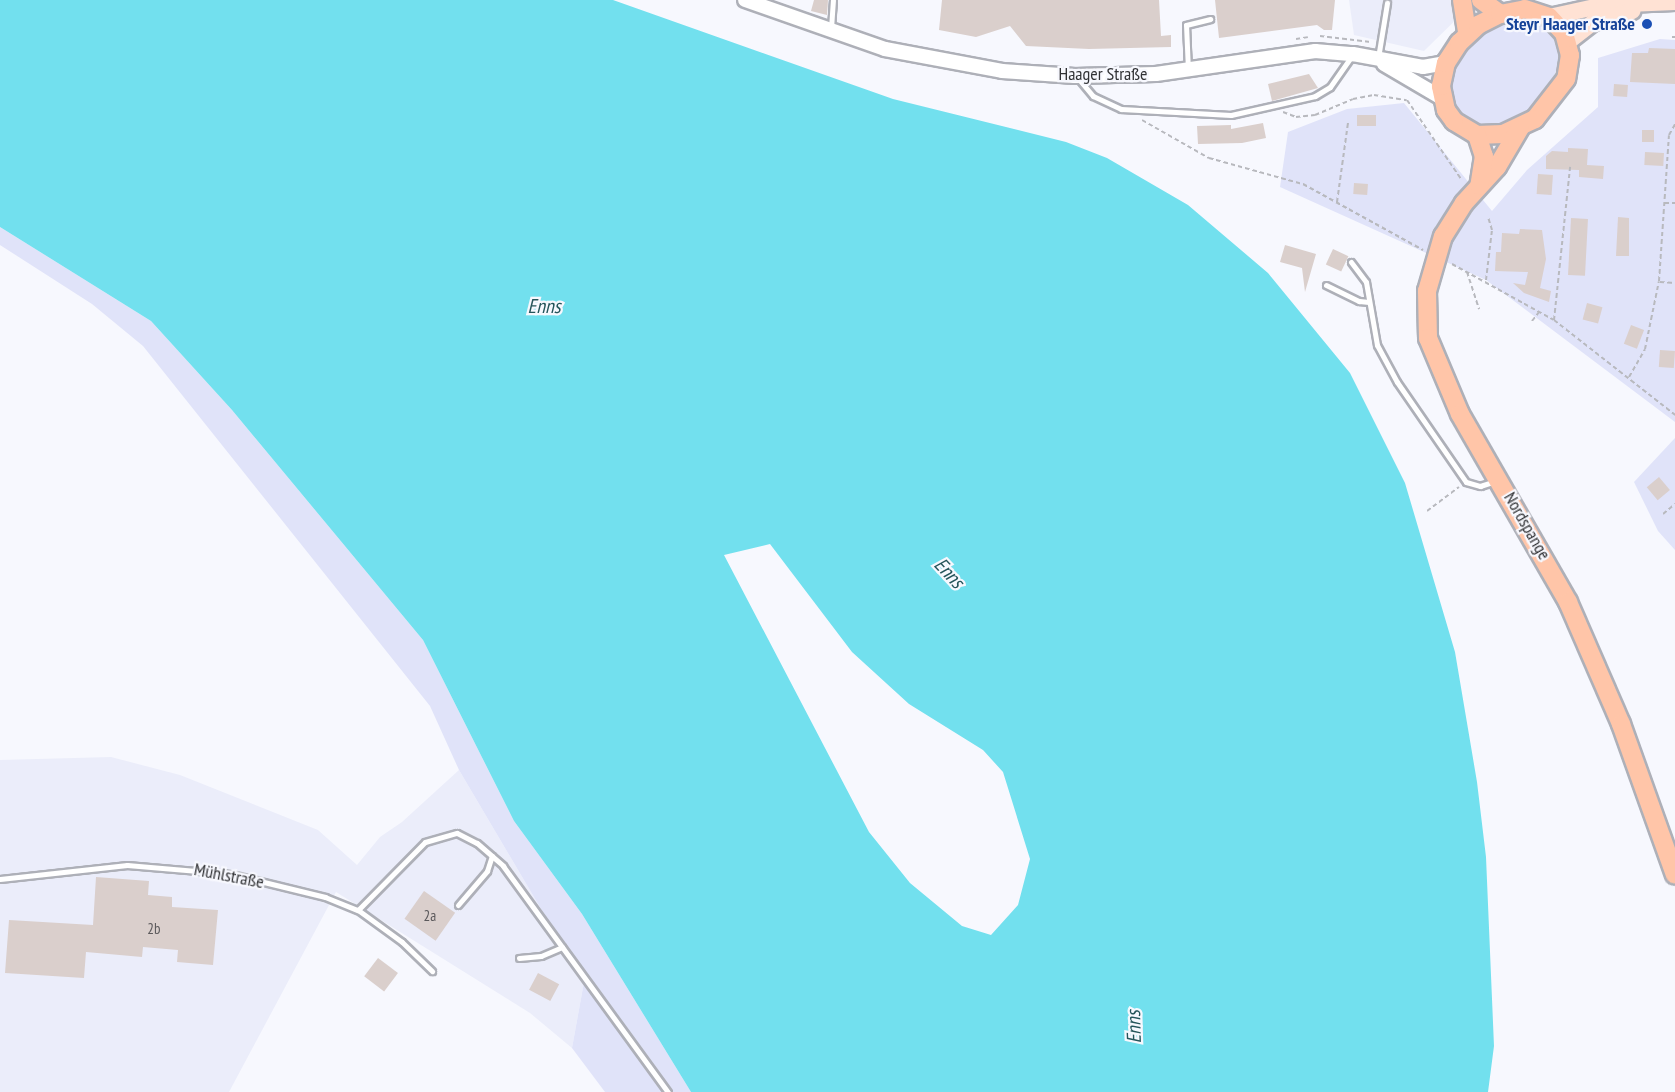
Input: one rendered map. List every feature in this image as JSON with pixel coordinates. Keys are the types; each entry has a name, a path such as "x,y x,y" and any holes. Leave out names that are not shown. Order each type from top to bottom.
{"main road":[{"path":"1462,0 1467,33"},
{"path":"1481,0 1500,14"},
{"path":"1549,17 1568,42 1569,67 1559,92 1547,108 1520,128 1491,136 1477,135 1454,121 1442,98 1446,63 1467,33 1500,14 1525,9 1549,17 1604,5 1655,1 1675,2"},
{"path":"1568,42 1594,22 1655,1"},
{"name":"Nordspange","path":"1520,128 1497,167 1478,186 1453,219 1435,255 1425,313 1434,361 1460,414 1563,592 1596,662 1675,875"},
{"name":"Nordspange","path":"1477,135 1484,156 1478,186"}],"street":[{"name":"Haager Straße","path":"745,0 885,49 962,64 1075,76 1188,71 1315,51 1353,54 1422,67 1446,63"},
{"name":"Haager Straße","path":"1377,60 1442,98"}],"lane":[{"path":"831,31 833,0"},
{"path":"1377,60 1382,44 1387,3"},
{"path":"1188,71 1186,25 1210,19"},
{"path":"1075,76 1094,96 1121,108 1231,115 1278,106 1324,92 1353,54"},
{"path":"1350,262 1366,282 1371,326 1386,364 1466,482 1480,486 1499,479"},
{"path":"1326,285 1359,301 1370,302"},
{"path":"358,910 425,842 458,833 477,843 492,856 562,946 668,1092"},
{"path":"458,905 487,871 492,856"},
{"name":"Mühlstraße","path":"0,879 96,867 196,869 325,897 358,910 402,942 432,971"},
{"path":"519,958 540,956 562,946"}],"path":[{"path":"1293,39 1332,36 1382,44"},
{"path":"1278,106 1285,114 1296,117 1374,95 1407,100 1461,179"},
{"path":"1121,108 1209,158 1303,184 1402,241 1486,280 1554,320 1675,415"},
{"path":"1337,202 1348,123"},
{"path":"1629,378 1645,349 1659,281 1669,135 1675,124"},
{"path":"1554,320 1570,167"},
{"path":"1664,203 1675,203"},
{"path":"1486,280 1492,230 1488,218"},
{"path":"1467,272 1479,309"},
{"path":"1659,281 1675,283"},
{"path":"1532,321 1539,312"},
{"path":"1427,511 1466,482"},
{"path":"1663,514 1675,504"}],"shaded area":[{"path":"1349,0 1476,0 1424,51 1354,35"},
{"path":"1518,20 1540,25 1554,38 1560,60 1552,82 1540,102 1516,119 1491,126 1471,122 1457,109 1453,99 1452,76 1457,63 1485,31"},
{"path":"1660,39 1675,40 1675,422 1486,280 1280,187 1288,132 1347,109 1404,103 1492,211 1527,170 1598,107 1598,58"},
{"path":"0,227 151,321 232,410 423,640 514,821 582,914 691,1092 605,1092 572,1048 584,982 459,770 430,706 143,346 92,304 0,245"},
{"path":"1675,438 1675,550 1658,531 1634,482"},
{"path":"111,757 180,775 318,830 357,865 380,837 402,822 459,770 584,982 572,1048 530,1013 336,892 229,1092 0,1092 0,760"}],"water":[{"name":"Enns","path":"0,0 613,0 893,99 1066,142 1107,158 1188,205 1268,273 1350,373 1405,483 1455,652 1477,782 1486,857 1494,1046 1488,1092 691,1092 582,914 514,821 423,640 232,410 151,321 0,227","holes":["770,544 852,652 909,704 983,750 1003,772 1030,859 1018,905 991,935 962,926 910,883 869,832 724,555"]}],"building":[{"path":"814,0 828,0 827,15 811,11"},
{"path":"942,0 1159,0 1161,36 1171,35 1171,47 1089,49 1026,46 1010,26 976,37 939,30"},
{"path":"1215,0 1335,0 1332,30 1324,30 1317,25 1219,38"},
{"path":"1649,48 1675,49 1675,84 1630,82 1632,53 1648,53"},
{"path":"1309,74 1318,88 1272,101 1268,84"},
{"path":"1614,84 1628,85 1627,97 1613,96"},
{"path":"1357,115 1376,115 1376,126 1357,126"},
{"path":"1263,123 1266,138 1242,143 1198,144 1197,126 1231,125 1231,129"},
{"path":"1642,130 1654,130 1654,142 1642,142"},
{"path":"1568,148 1588,149 1587,165 1604,166 1603,179 1579,177 1579,170 1546,169 1546,156 1552,151 1568,152"},
{"path":"1645,152 1664,153 1663,166 1644,165"},
{"path":"1538,174 1553,175 1552,195 1537,194"},
{"path":"1354,183 1368,184 1367,195 1353,194"},
{"path":"1618,217 1629,218 1629,256 1616,256"},
{"path":"1571,218 1588,219 1585,276 1568,275"},
{"path":"1520,229 1542,230 1546,259 1540,288 1551,291 1549,302 1524,293 1513,283 1525,285 1528,272 1495,271 1496,252 1501,252 1502,233 1519,234"},
{"path":"1285,245 1316,254 1305,292 1302,268 1280,262"},
{"path":"1333,249 1348,256 1341,272 1326,264"},
{"path":"1587,303 1602,307 1598,324 1583,319"},
{"path":"1631,325 1644,330 1637,349 1624,344"},
{"path":"1660,350 1675,351 1674,368 1659,367"},
{"path":"1659,477 1670,490 1658,500 1647,487"},
{"path":"96,877 149,881 148,895 172,897 172,907 218,910 213,965 177,962 178,950 143,947 142,957 86,952 84,978 5,973 9,920 93,925"},
{"path":"424,891 455,913 436,941 404,919"},
{"path":"378,958 398,973 384,991 364,976"},
{"path":"538,973 559,984 550,1001 529,990"}],"place":[{"name":"Steyr Haager Straße","path":"1647,24"}]}
